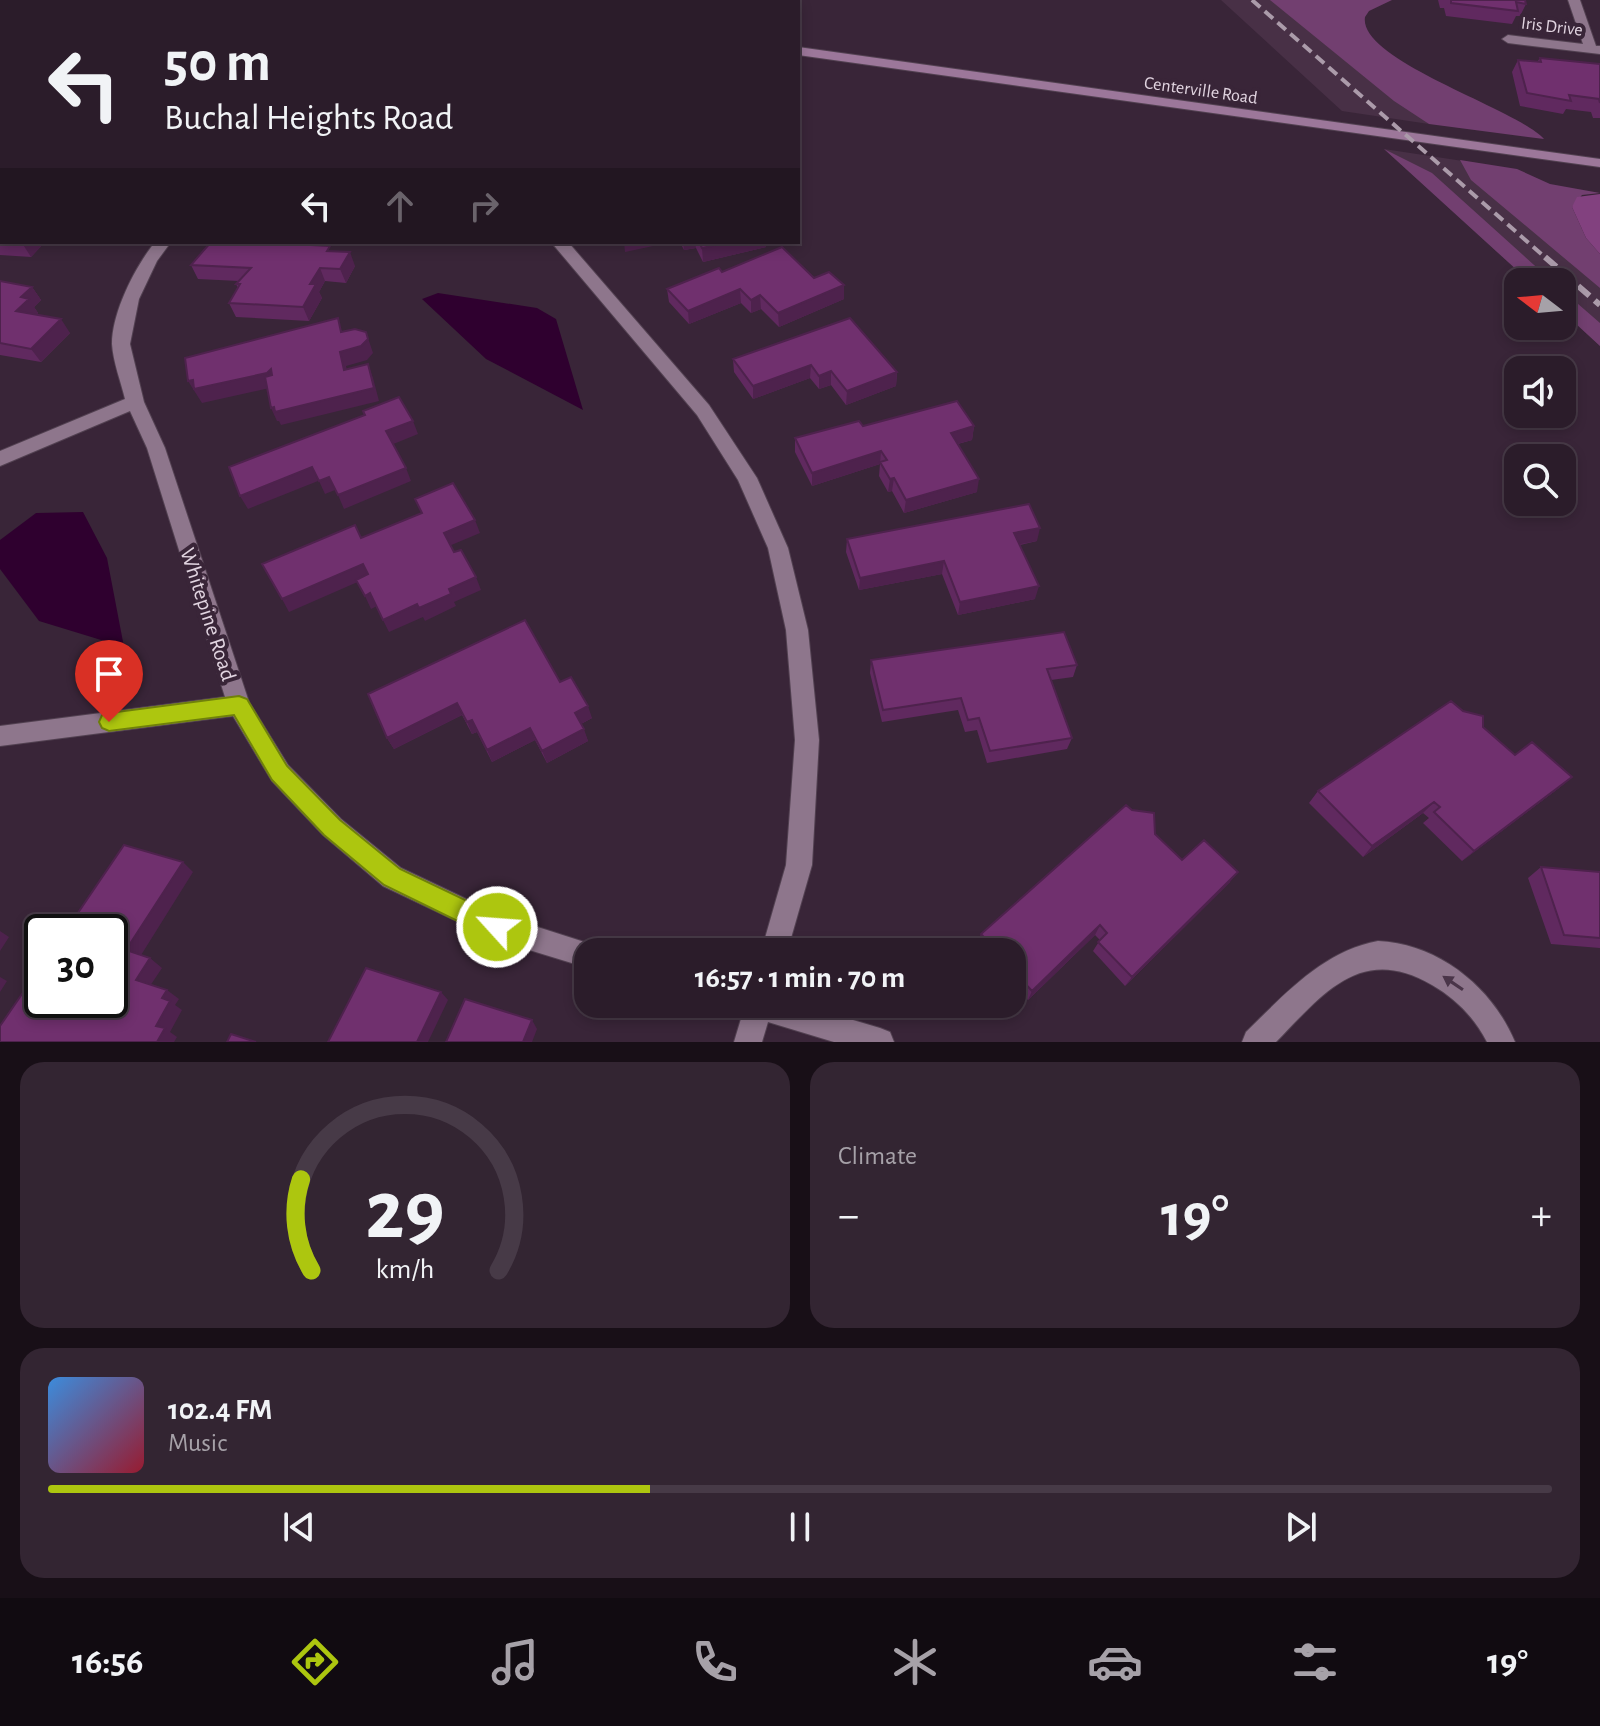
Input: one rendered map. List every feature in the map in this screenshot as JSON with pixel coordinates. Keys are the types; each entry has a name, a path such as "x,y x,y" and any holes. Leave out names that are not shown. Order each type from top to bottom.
{"main road":[{"name":"Centerville Road","path":"800,51 1600,163"}],"street":[{"name":"Iris Drive","path":"1574,0 1596,50"},
{"name":"Iris Drive","path":"1508,39 1596,50"},
{"name":"Whitepine Road","path":"161,244 149,260 131,299 121,344 135,402 156,448 239,705 280,773 332,827 392,877 497,927 574,951"},
{"path":"561,244 703,410 747,478 778,548 797,630 807,740 799,865 778,938"},
{"path":"0,459 135,402"},
{"path":"0,736 239,705"},
{"path":"1256,1042 1333,971 1376,954 1416,960 1459,985 1493,1020 1501,1042"},
{"path":"748,1042 754,1018"},
{"path":"800,1018 880,1042"}],"shaded area":[{"path":"1221,0 1282,0 1429,124 1342,111"},
{"path":"1270,0 1392,0 1369,11 1365,17 1370,34 1386,50 1412,67 1529,127 1544,139 1429,124 1394,101"},
{"path":"1384,149 1476,163 1600,267 1600,346 1576,324 1576,268 1515,268"},
{"path":"1384,149 1432,173 1537,268 1515,268"},
{"path":"1460,160 1517,169 1550,184 1600,193 1582,195 1572,207 1586,238 1600,254 1600,288 1471,180"},
{"path":"1600,194 1600,254 1586,238 1572,207 1577,197"},
{"path":"438,293 537,308 556,319 583,410 486,359 422,299"},
{"path":"1576,302 1600,323 1600,346 1576,324"},
{"path":"83,512 107,558 124,647 39,621 0,569 0,540 36,513"}],"building":[{"path":"1451,0 1525,0 1526,4 1516,2 1518,11 1451,3"},
{"path":"1540,58 1600,64 1600,103 1599,99 1569,95 1571,101 1527,93 1518,60 1541,62"},
{"path":"209,244 330,246 327,251 350,252 340,269 320,268 310,284 316,284 303,307 229,303 240,284 236,284 251,268 191,265"},
{"path":"700,244 721,244 702,248"},
{"path":"782,247 814,278 829,272 844,285 778,313 760,295 751,300 740,289 688,311 667,289 719,268 722,272"},
{"path":"0,281 32,287 21,297 29,299 16,311 61,319 31,349 0,343"},
{"path":"338,318 341,332 355,329 366,332 368,339 361,346 340,352 344,370 368,364 374,388 275,412 274,407 271,408 265,377 272,375 271,369 267,373 194,389 193,380 188,381 185,358"},
{"path":"850,318 897,372 847,391 831,371 819,376 811,365 753,386 733,359"},
{"path":"399,397 413,421 386,431 406,468 338,495 329,477 319,481 312,467 240,496 229,467 365,415 363,411"},
{"path":"957,401 974,426 951,433 979,479 906,500 894,478 890,479 880,462 887,460 881,451 812,473 795,438 859,421 863,426"},
{"path":"453,483 475,520 444,533 454,552 461,550 476,577 449,589 451,594 419,608 417,604 383,620 370,593 365,596 356,580 368,574 363,564 282,599 262,564 355,525 361,538 422,513 415,499"},
{"path":"1029,504 1040,528 1014,533 1039,586 960,602 944,561 860,578 847,539"},
{"path":"525,620 560,682 571,677 588,706 575,713 584,729 542,751 530,728 487,750 472,720 467,722 457,703 387,738 368,694"},
{"path":"1064,632 1077,665 1047,669 1072,738 990,751 979,718 968,720 961,698 883,710 871,660"},
{"path":"1451,701 1463,711 1483,716 1483,727 1515,755 1532,742 1572,777 1474,851 1434,812 1440,807 1434,802 1372,846 1318,791"},
{"path":"1126,805 1132,810 1154,813 1155,834 1182,860 1204,840 1238,872 1132,977 1098,942 1107,933 1100,925 1032,991 1026,984 1026,938 985,938 981,934"},
{"path":"124,845 183,862 128,947 128,914 77,914"},
{"path":"1541,867 1600,872 1600,938 1564,935"},
{"path":"128,951 150,958 136,980 167,990 162,998 170,1001 156,1026 165,1028 157,1042 0,1042 0,1026 24,991 24,1018 128,1018"},
{"path":"366,968 441,992 417,1042 328,1042"},
{"path":"465,999 532,1020 523,1042 446,1042"},
{"path":"231,1034 256,1042 227,1042"}],"railway":[{"path":"1252,0 1547,259"},
{"path":"1545,257 1600,305"}],"route":[{"path":"109,722 239,705 280,773 332,827 392,877 497,927"}]}
